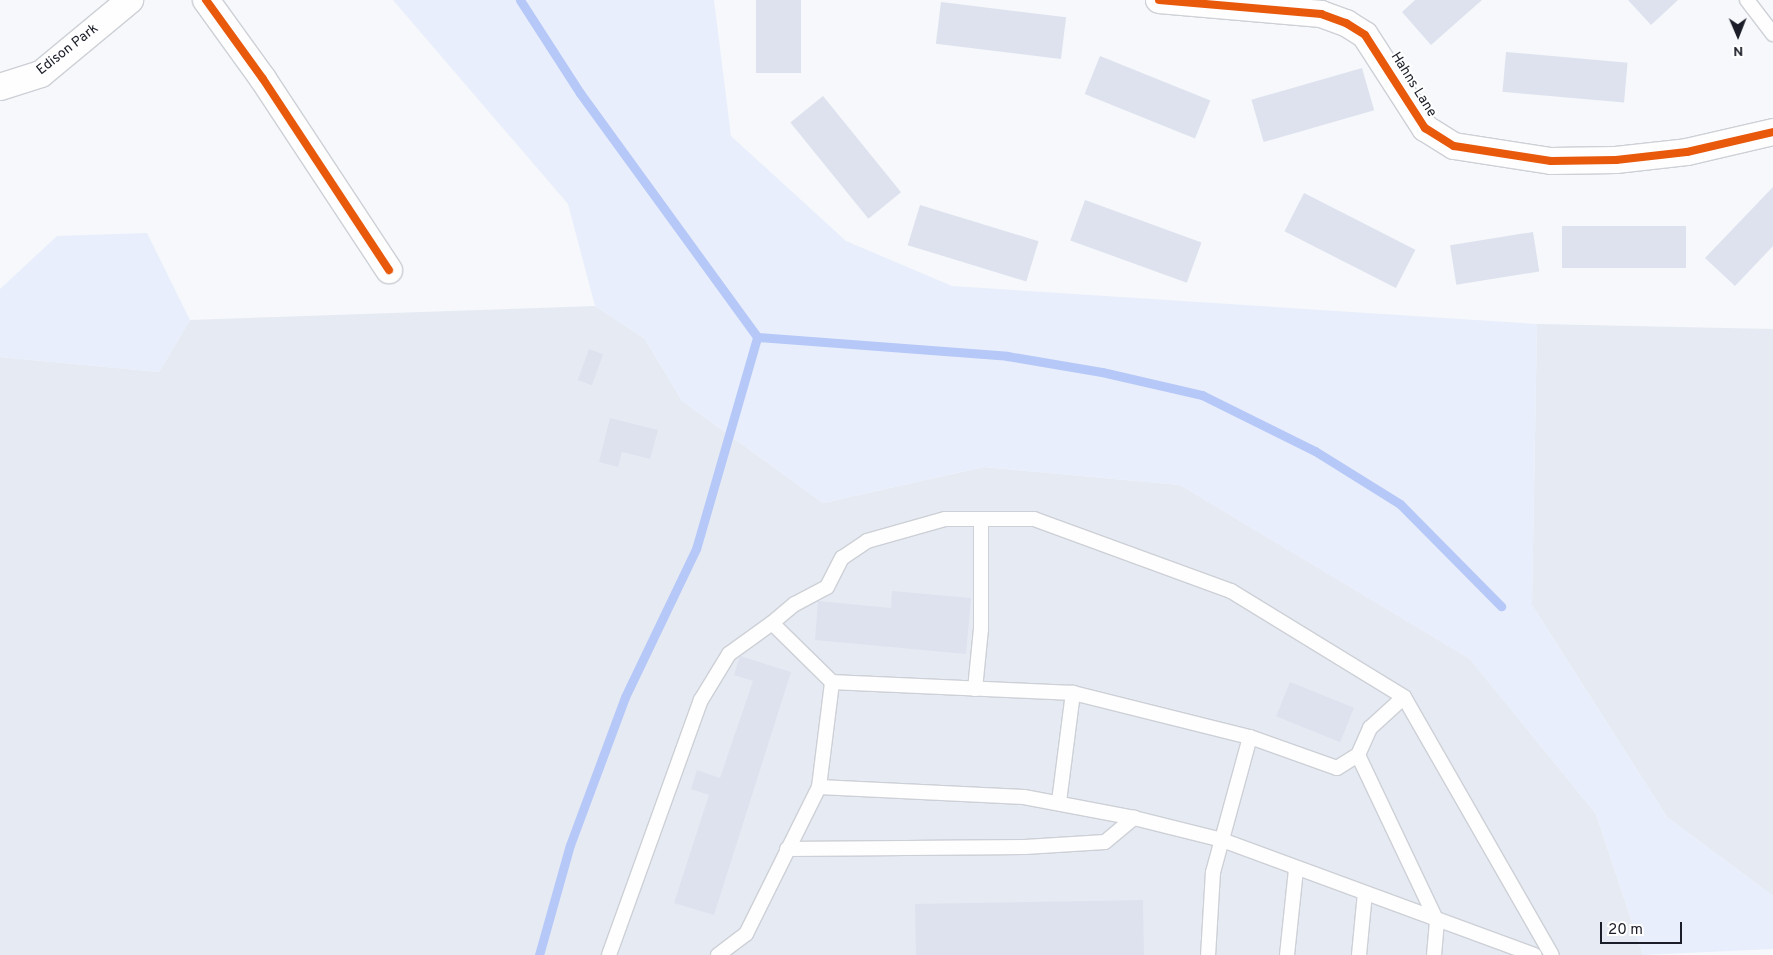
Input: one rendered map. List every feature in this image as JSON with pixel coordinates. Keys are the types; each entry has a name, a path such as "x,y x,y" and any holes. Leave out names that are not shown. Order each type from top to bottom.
{"street":[{"name":"Edison Park","path":"0,87 41,74 130,0"},
{"path":"206,0 263,78 389,270"},
{"name":"Hahns Lane","path":"1159,0 1320,14 1346,23 1365,35 1426,128 1454,146 1551,160 1616,160 1686,152 1773,132"}],"lane":[{"path":"1747,0 1773,34"},
{"path":"609,955 701,700 729,654 795,604 827,587 842,558 867,542 945,519 1034,519 1231,591 1404,697 1552,955"},
{"path":"975,689 981,629 981,519"},
{"path":"772,623 832,682 1073,693 1250,737 1337,768 1358,756 1370,728 1404,697"},
{"path":"718,955 746,934 819,787 832,682"},
{"path":"1059,802 1073,693"},
{"path":"1208,955 1213,872 1250,737"},
{"path":"1358,756 1437,920 1434,955"},
{"path":"819,787 1024,797 1059,802 1134,818 1222,840 1437,920 1505,951 1536,955"},
{"path":"787,849 1025,848 1105,842 1134,818"},
{"path":"1287,955 1296,869"},
{"path":"1359,955 1365,893"}],"shaded area":[{"path":"393,0 714,0 731,136 846,241 952,286 1537,324 1532,605 1667,817 1773,896 1773,949 1643,955 1596,814 1470,659 1180,485 984,467 823,503 682,401 645,339 595,306 568,204"},
{"path":"147,233 190,320 159,372 0,357 0,289 57,236"},
{"path":"595,306 645,339 682,401 823,503 984,467 1180,485 1470,659 1596,814 1643,955 0,955 0,357 159,372 190,320"},
{"path":"1537,324 1773,329 1773,896 1667,817 1532,605"}],"building":[{"path":"756,0 801,0 801,73 756,73"},
{"path":"1415,0 1482,0 1431,45 1402,12"},
{"path":"1628,0 1678,0 1651,25"},
{"path":"941,2 1066,17 1061,59 936,44"},
{"path":"1506,52 1628,63 1624,102 1503,92"},
{"path":"1100,56 1210,101 1195,139 1085,94"},
{"path":"1362,68 1374,110 1264,142 1251,100"},
{"path":"823,96 901,192 868,219 790,122"},
{"path":"1773,187 1773,246 1735,286 1705,258"},
{"path":"1304,193 1415,250 1396,288 1284,231"},
{"path":"1085,200 1202,242 1187,283 1070,240"},
{"path":"920,205 1039,241 1026,281 908,245"},
{"path":"1562,226 1686,226 1686,268 1562,268"},
{"path":"1533,232 1539,272 1456,285 1450,245"},
{"path":"589,349 603,354 592,385 578,380"},
{"path":"610,418 658,430 650,459 622,452 618,467 599,462"},
{"path":"892,591 971,598 966,654 815,640 818,601 891,608"},
{"path":"740,656 791,672 714,915 674,903 709,795 691,789 697,770 720,778 753,681 734,675"},
{"path":"1290,682 1354,708 1340,742 1276,716"},
{"path":"1143,900 1144,955 916,955 915,904"}],"waterway":[{"path":"520,0 580,93 757,337 1007,356 1102,372 1202,395 1315,451 1400,504 1501,606"},
{"path":"539,955 570,845 625,697 696,549 757,337"}],"cycle path":[{"path":"206,0 263,79 389,270"},
{"path":"1159,0 1321,14 1346,23 1365,35 1425,128 1454,146 1551,161 1616,160 1687,152 1773,132"}]}
